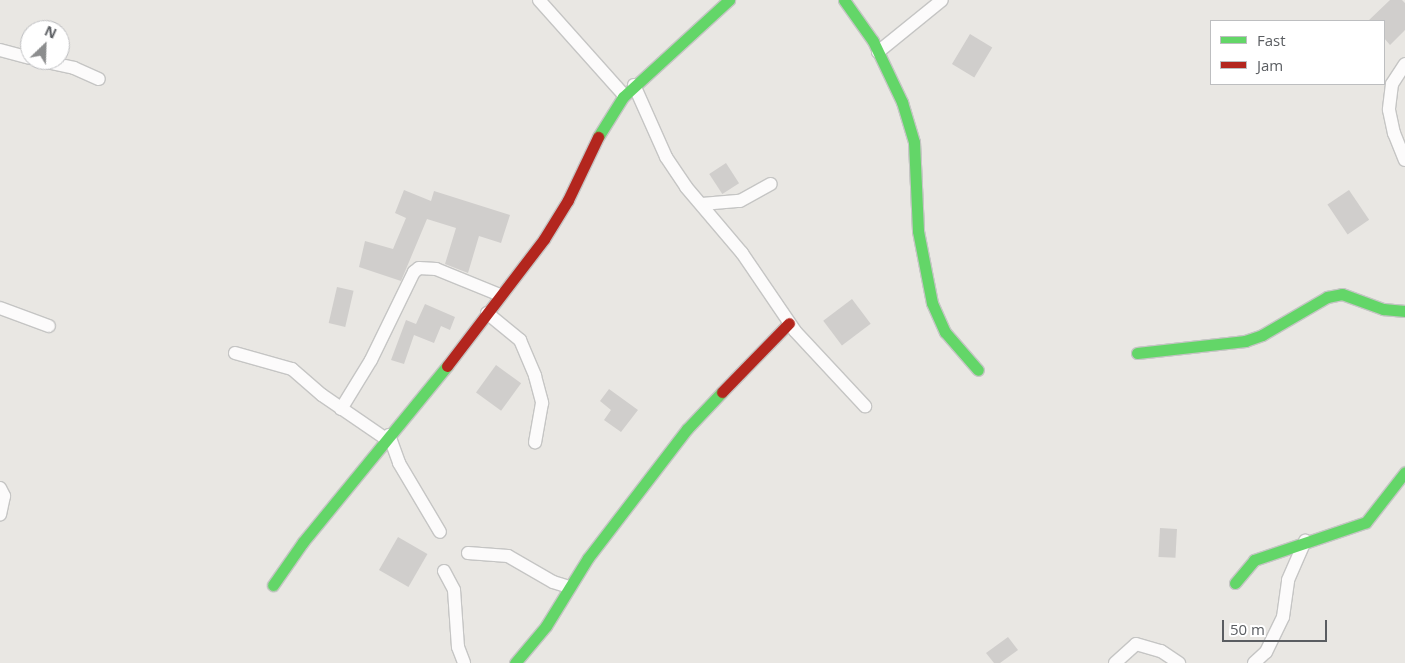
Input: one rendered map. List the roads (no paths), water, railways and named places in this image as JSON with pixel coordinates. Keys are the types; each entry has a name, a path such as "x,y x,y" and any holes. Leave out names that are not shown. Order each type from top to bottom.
{"street":[{"path":"539,0 624,95"},
{"path":"273,585 303,542 544,239 568,200 600,132 624,95 729,0"},
{"path":"844,0 878,52 902,102 914,142 918,231 932,303 945,332 978,370"},
{"path":"878,52 942,0"},
{"path":"0,50 20,55"},
{"path":"1405,64 1392,84 1389,110 1405,160"},
{"path":"70,67 100,79"},
{"path":"634,85 666,158 742,253 788,322 865,406"},
{"path":"702,204 740,201 771,184"},
{"path":"341,409 370,360 414,272 419,268 436,269 500,296"},
{"path":"1137,354 1245,341 1262,335 1326,297 1342,294 1352,295 1384,309 1405,312"},
{"path":"0,308 22,314 49,326"},
{"path":"487,313 520,340 535,376 542,403 535,442"},
{"path":"515,663 546,626 569,587 688,429 788,322"},
{"path":"235,353 292,369 341,409 387,437 440,532"},
{"path":"1235,583 1254,560 1304,541 1366,522 1405,472"},
{"path":"0,488 4,496 0,515"},
{"path":"1254,663 1266,652 1280,624 1288,580 1304,541"},
{"path":"468,552 508,556 552,582 569,587"},
{"path":"444,571 454,590 458,647 464,663"},
{"path":"1116,663 1136,644 1161,651 1179,663"}]}
